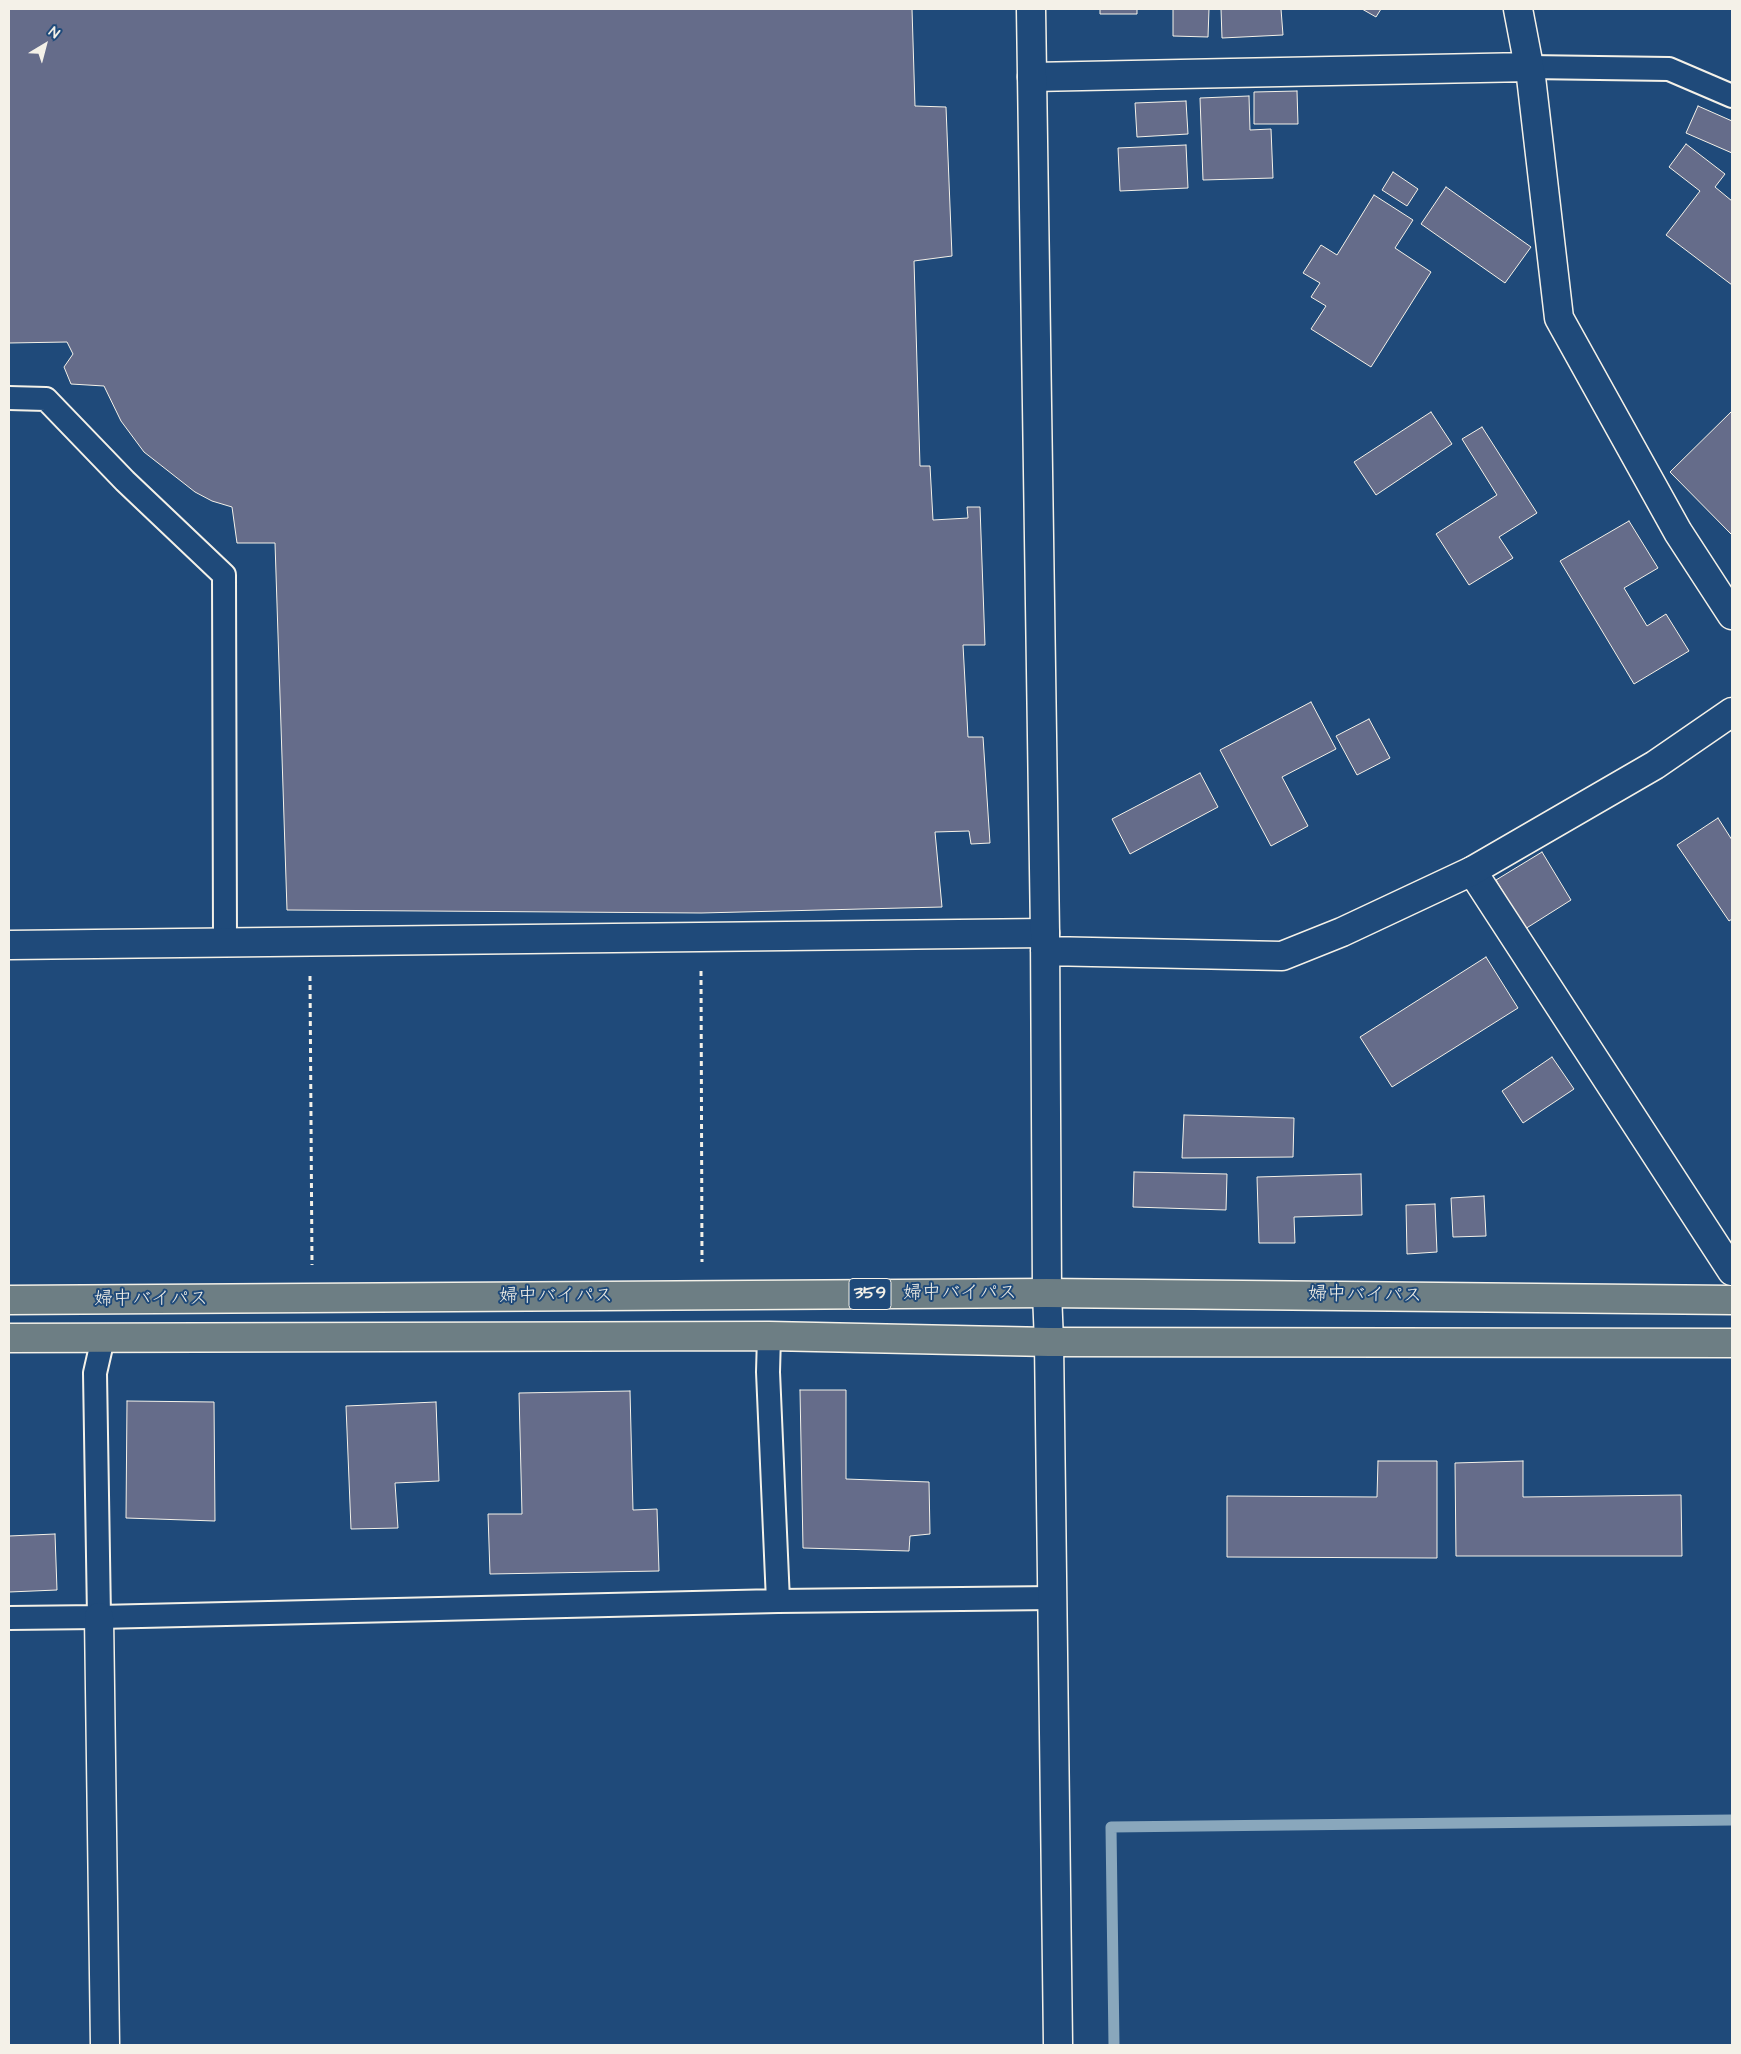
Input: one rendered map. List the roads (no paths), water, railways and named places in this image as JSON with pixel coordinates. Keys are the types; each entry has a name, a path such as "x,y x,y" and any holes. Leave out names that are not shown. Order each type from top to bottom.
{"highway":[{"name":"婦中バイパス","path":"9,1300 1047,1293 1732,1300"},
{"name":"婦中バイパス","path":"9,1338 769,1336 1050,1342 1732,1343"}],"street":[{"path":"1031,9 1045,942 1047,1293 1050,1342 1058,2045"},
{"path":"1518,9 1529,67 1559,318 1678,532 1732,615"},
{"path":"1032,76 1529,67"},
{"path":"9,945 701,936 1045,942 1282,956 1342,932 1472,871 1655,765 1732,712"},
{"path":"1472,871 1732,1271"},
{"path":"99,1617 105,2045"}],"lane":[{"path":"1529,67 1669,69 1732,96"},
{"path":"9,398 46,399 125,481 224,575 225,942"},
{"path":"769,1336 768,1372 778,1601"},
{"path":"99,1617 95,1373 104,1338"},
{"path":"9,1618 778,1601 1053,1598"}],"waterway":[{"path":"1114,2045 1111,1827 1732,1820"}]}
